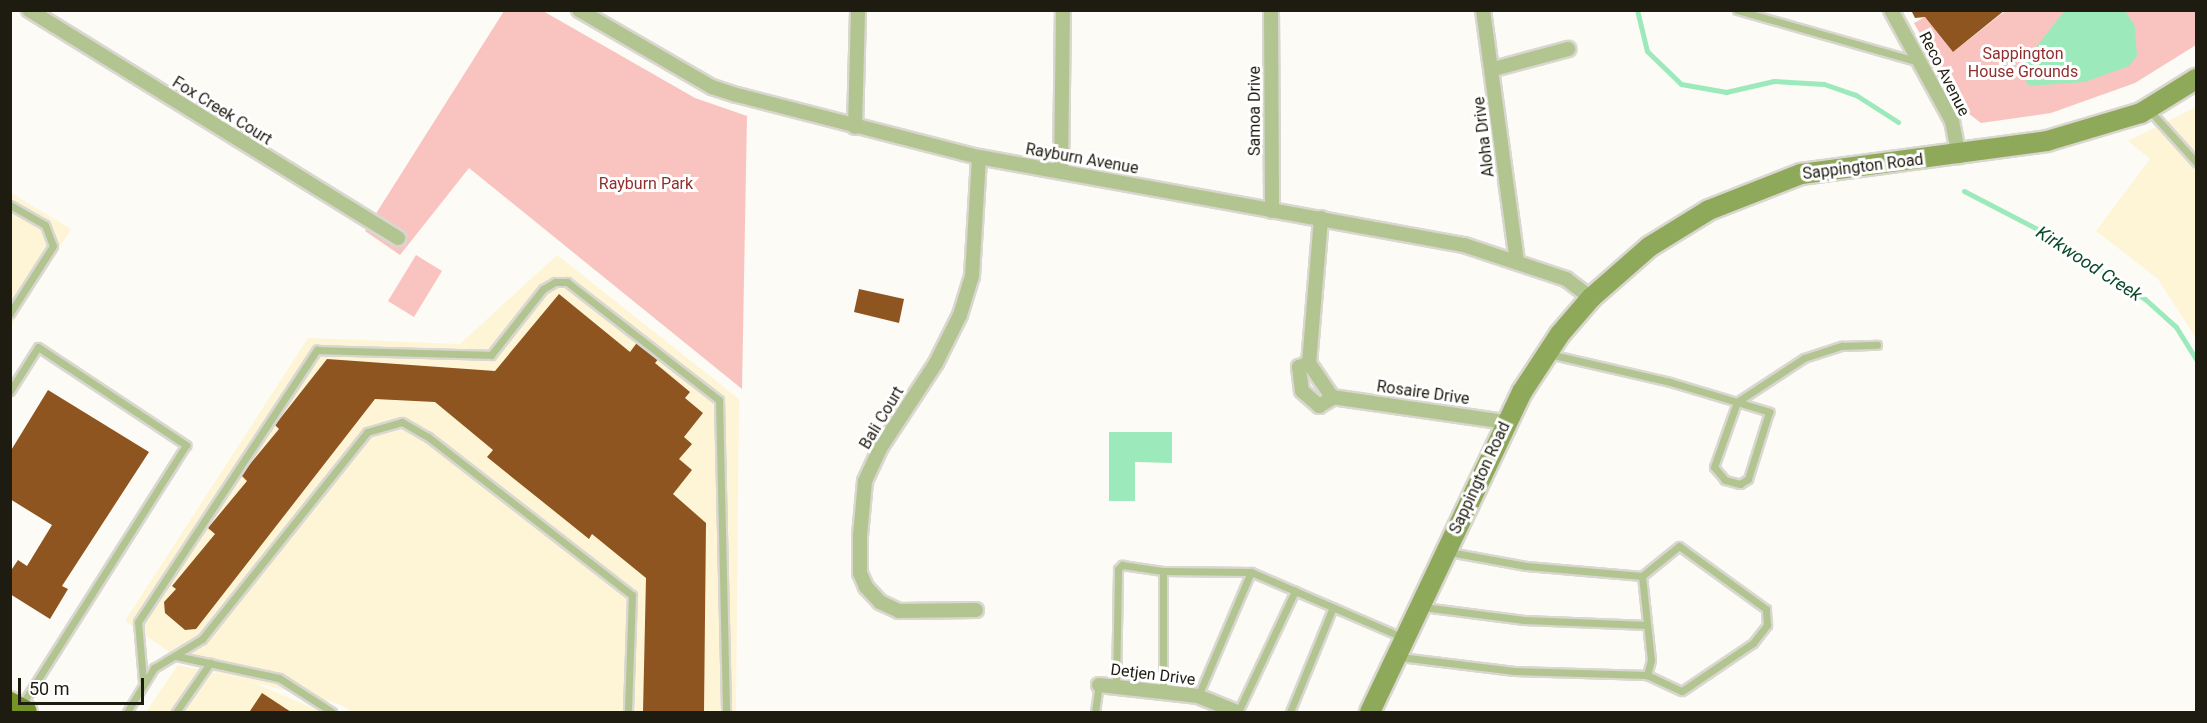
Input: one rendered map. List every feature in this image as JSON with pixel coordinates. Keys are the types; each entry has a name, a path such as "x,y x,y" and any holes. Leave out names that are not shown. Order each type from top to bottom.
{"main road":[{"name":"Sappington Road","path":"1370,712 1506,422 1547,353 1591,298 1649,248 1709,210 1802,174 1959,156 2048,141 2148,109 2196,79"}],"street":[{"name":"Fox Creek Court","path":"29,10 398,238"},
{"name":"Rayburn Avenue","path":"579,10 712,87 855,127 979,157 1464,245 1566,279 1591,298"},
{"path":"855,127 858,10"},
{"path":"1061,172 1063,10"},
{"name":"Samoa Drive","path":"1271,10 1272,211"},
{"name":"Aloha Drive","path":"1484,10 1494,69 1517,261"},
{"name":"Reco Avenue","path":"1891,10 1952,121 1959,156"},
{"path":"1494,69 1568,49"},
{"name":"Bali Court","path":"976,610 899,611 880,602 866,587 861,573 860,536 869,472 960,315 972,276 979,157"},
{"name":"Rosaire Drive","path":"1321,218 1309,363 1319,382 1334,397 1506,422"},
{"name":"Detjen Drive","path":"1099,685 1198,696 1237,712"}],"lane":[{"path":"1737,10 1920,62"},
{"path":"2148,109 2196,162"},
{"path":"10,204 45,225 53,246 10,313"},
{"path":"143,681 138,622 317,350 491,355 543,289 555,282 567,282 719,400 726,712"},
{"path":"1547,353 1695,388 1737,402 1769,412 1748,479 1740,484 1725,480 1714,467 1737,402 1804,358 1842,346 1877,345"},
{"path":"10,391 38,347 186,445 18,708"},
{"path":"127,712 143,681 154,668 202,639 367,432 402,422 428,436 632,595 628,712"},
{"path":"1396,657 1514,671 1647,675 1682,691 1753,643 1767,625 1766,609 1678,546 1642,576 1526,566 1446,552"},
{"path":"1116,687 1118,569 1122,565 1162,571 1251,572 1405,638"},
{"path":"1162,571 1163,692"},
{"path":"1198,696 1251,572"},
{"path":"1642,576 1651,660 1647,675"},
{"path":"1237,712 1295,591"},
{"path":"1420,606 1524,620 1647,625"},
{"path":"1290,712 1333,607"},
{"path":"176,656 279,678 332,712"},
{"path":"176,712 210,663"},
{"path":"1095,712 1099,685"}],"shaded area":[{"path":"2065,10 2125,11 2135,26 2137,56 2129,66 2085,82 2029,86 2021,74 2023,64"},
{"path":"2196,107 2196,338 2158,279 2096,231 2150,159 2128,141"},
{"path":"11,193 71,229 11,326"},
{"path":"557,255 739,399 736,712 353,712 339,704 249,681 322,712 146,712 178,665 233,677 188,665 125,621 308,338 460,344"},
{"path":"1109,432 1172,432 1172,463 1135,462 1135,501 1109,501"}],"green space":[{"name":"Rayburn Park","path":"504,11 543,11 695,98 747,116 742,389 469,168 400,255 365,231"},
{"name":"Sappington House Grounds","path":"2005,11 2196,11 2196,45 2135,83 2051,113 1981,123 1964,110 1914,23 1925,17 1953,52"},
{"path":"416,255 442,271 414,317 388,301"}],"building":[{"path":"1911,10 2005,10 1953,52 1925,17 1915,18"},
{"path":"859,289 904,299 899,323 854,312"},
{"path":"559,294 630,352 639,340 660,357 655,363 690,392 685,398 703,413 684,437 692,444 679,459 692,470 673,494 706,523 704,712 643,712 646,578 592,534 589,539 487,457 493,450 435,402 375,399 196,629 185,630 165,613 164,602 176,589 172,586 215,534 208,528 247,481 241,475 279,429 275,425 327,359 495,371"},
{"path":"48,390 149,452 62,586 68,589 50,619 10,594 10,572 18,560 27,566 52,525 10,499 10,452"},
{"path":"262,693 291,712 250,711"}],"waterway":[{"name":"Kirkwood Creek","path":"1637,10 1647,51 1681,84 1726,92 1774,81 1824,84 1856,95 1898,122"},
{"name":"Kirkwood Creek","path":"1964,191 2047,234 2145,299 2176,327 2196,359"}]}
